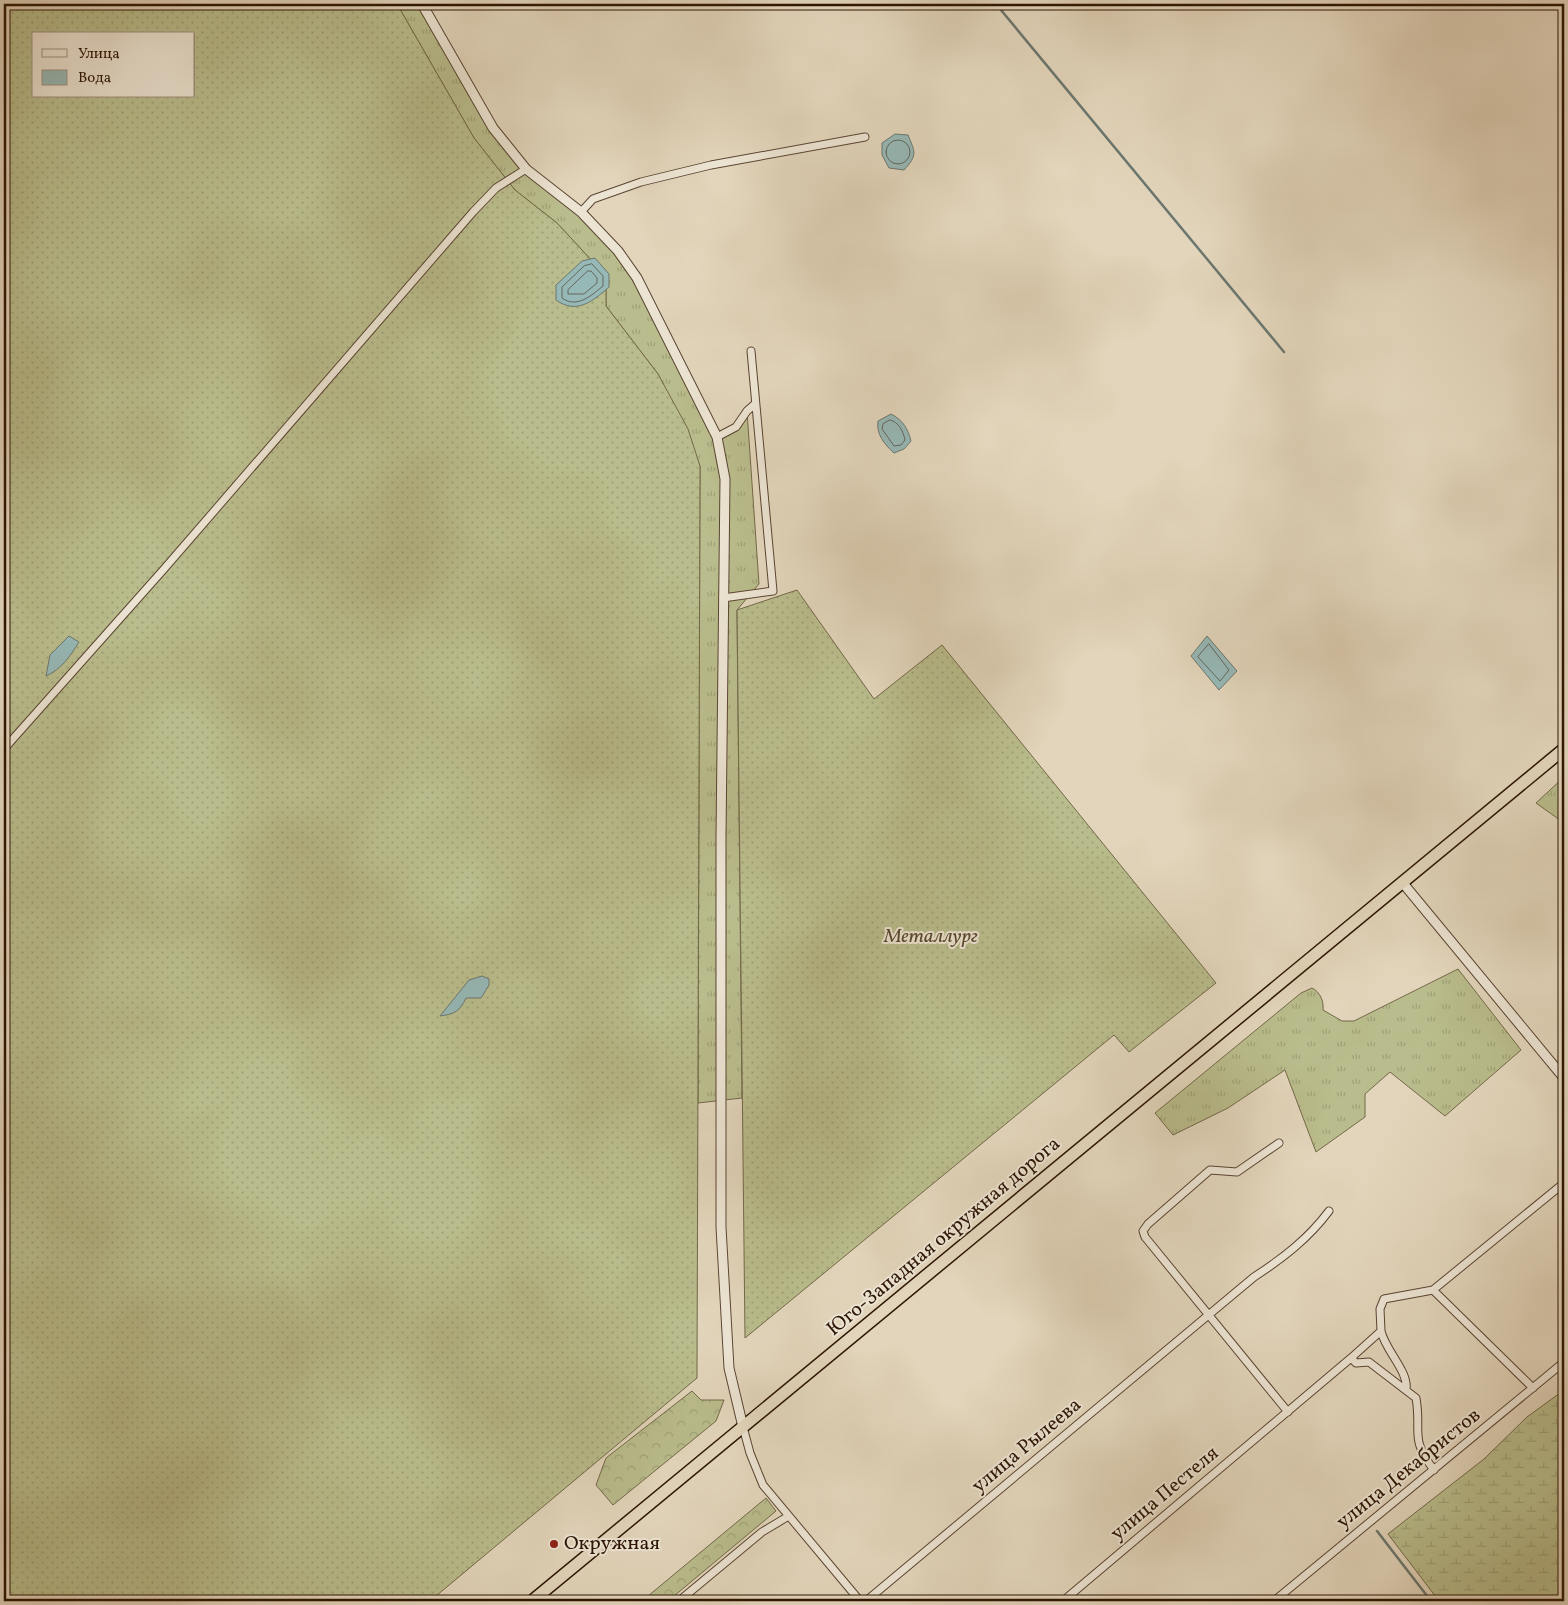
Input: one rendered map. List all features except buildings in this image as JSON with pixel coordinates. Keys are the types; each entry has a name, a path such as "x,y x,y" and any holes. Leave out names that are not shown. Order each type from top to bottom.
{"highway":[{"path":"1402,882 1564,749"},
{"name":"Юго-Западная окружная дорога","path":"532,1601 1402,882"}],"street":[{"path":"422,4 493,128 526,169 581,212 618,251 637,278 717,437 725,479 723,598 722,1227 729,1368 742,1427 750,1454 763,1485 787,1517 860,1601"},
{"path":"581,212 593,199 641,182 711,166 865,137"},
{"path":"4,748 164,569 473,212 496,188 526,169"},
{"path":"723,598 773,592 751,351"},
{"path":"717,437 736,427 747,411 756,404"},
{"path":"1402,882 1564,1078"},
{"path":"1279,1143 1238,1172 1210,1170 1148,1224 1143,1231 1145,1238 1288,1412"},
{"path":"1406,1390 1405,1378 1384,1342 1380,1309 1384,1299 1433,1290 1564,1183"},
{"name":"улица Рылеева","path":"866,1601 1210,1316 1254,1276 1286,1256 1315,1230 1329,1211"},
{"path":"1433,1290 1533,1388"},
{"name":"улица Пестеля","path":"1063,1601 1382,1331"},
{"path":"1351,1358 1356,1363 1369,1362 1416,1398 1419,1450 1434,1470"},
{"name":"улица Декабристов","path":"1274,1601 1564,1362"},
{"path":"679,1601 762,1532 787,1517"}],"green space":[{"path":"4,4 397,4 474,138 515,190 557,223 606,276 606,306 658,374 688,429 700,466 697,1378 430,1601 4,1601"},
{"path":"397,4 422,4 506,146 581,212 637,278 717,437 736,427 747,411 759,584 737,610 742,1098 698,1103 700,466 658,374 606,306 606,276 557,223 515,190 474,138"},
{"name":"Металлург","path":"797,590 874,699 942,645 1216,983 1129,1052 1114,1035 745,1338 737,610"},
{"path":"1564,777 1564,823 1536,803"},
{"path":"1458,969 1521,1050 1445,1116 1390,1072 1365,1094 1365,1117 1316,1152 1285,1070 1228,1108 1173,1135 1155,1113 1301,993 1312,988 1321,997 1323,1010 1342,1021 1354,1021"},
{"path":"1564,1390 1564,1601 1439,1601 1388,1534 1484,1459 1527,1417"},
{"path":"692,1391 701,1400 724,1400 716,1421 613,1505 596,1485 606,1458"},
{"path":"766,1498 776,1511 668,1601 642,1601"}],"water":[{"path":"895,134 908,135 914,150 912,161 904,170 889,168 882,155 882,143"},
{"path":"595,258 609,274 609,287 591,301 578,306 571,306 556,300 556,285 582,261"},
{"path":"891,414 904,425 911,441 904,449 894,453 881,438 878,430 878,421"},
{"path":"69,636 79,642 61,666 46,676 50,655"},
{"path":"1207,636 1237,671 1219,690 1191,656"},
{"path":"482,976 489,979 489,985 481,998 466,998 462,1006 456,1011 440,1016 469,980"}],"waterway":[{"path":"996,4 1284,352"},
{"path":"1377,1531 1431,1601"}],"place":[{"name":"Окружная","path":"554,1544"}]}
